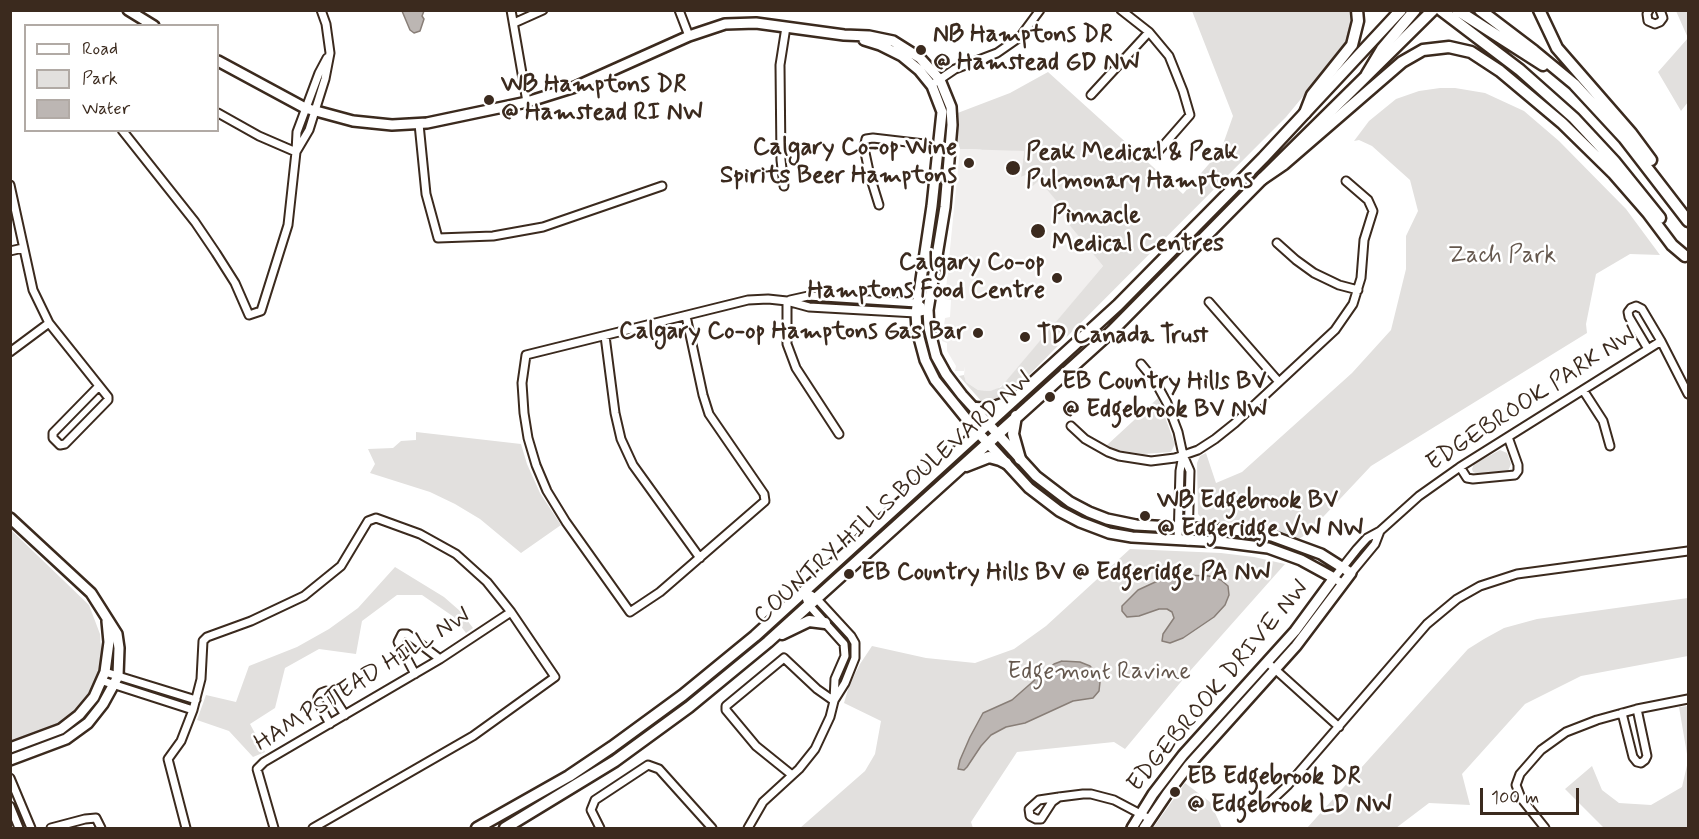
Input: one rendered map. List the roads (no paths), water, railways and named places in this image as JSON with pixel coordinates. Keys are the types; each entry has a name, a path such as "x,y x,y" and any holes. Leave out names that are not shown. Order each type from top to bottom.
{"main road":[{"path":"1305,113 1312,95 1352,45 1358,21 1357,10"},
{"name":"COUNTRY HILLS BOULEVARD NW","path":"477,828 569,776 636,731 739,649 1118,305 1305,113 1401,10"},
{"path":"1367,74 1382,49 1415,10"},
{"name":"COUNTRY HILLS BOULEVARD NW","path":"505,828 615,761 689,707 768,642 1112,331 1433,10"},
{"path":"1441,10 1520,70 1574,118 1652,206 1687,258"},
{"path":"1457,10 1574,84"},
{"path":"1480,10 1574,84 1624,138 1689,221"},
{"path":"1539,10 1557,48 1631,134 1677,196 1680,208"},
{"path":"1262,179 1284,164 1402,62 1423,50 1449,47 1471,52 1490,64 1562,123 1614,174 1672,245 1687,258"},
{"path":"976,408 988,409 1017,399"},
{"path":"1016,416 1013,434 1020,459"},
{"path":"957,470 989,458 1000,459 1006,463"},
{"path":"768,642 809,621 825,623"}],"street":[{"path":"128,10 151,24"},
{"path":"296,152 309,130 310,109 319,73 330,53 326,24 321,10"},
{"path":"512,10 527,102"},
{"path":"514,23 543,10"},
{"path":"678,10 689,36"},
{"path":"936,83 955,69 997,52 1020,37 1040,10"},
{"path":"1121,10 1149,32 1169,56 1190,115 1155,155"},
{"path":"1649,10 1648,21 1655,24 1662,18 1660,10"},
{"path":"219,62 310,109 353,122 392,125 418,124 527,102 574,87 689,36 726,24 756,23 786,27 844,35 879,45 902,56 936,83 951,107 952,124 945,207 928,310 931,340 946,375 997,434 1051,490 1089,512 1107,519 1136,525 1247,531 1272,536 1303,546 1338,572 1343,584"},
{"path":"784,186 781,160 780,65 786,27"},
{"path":"1091,95 1149,32"},
{"path":"936,83 942,112 932,206 917,303 919,343 935,380 979,433 1040,498 1080,522 1120,535 1268,548 1338,572 1351,573"},
{"path":"124,132 195,222 235,283 249,315 261,310 288,225 297,132 310,109"},
{"path":"219,114 259,136 296,152"},
{"path":"418,124 426,194 438,238 493,236 543,227 662,186"},
{"path":"879,205 864,148 866,139 950,147"},
{"path":"1071,426 1097,447 1119,456 1151,460 1183,455 1215,439 1279,382 1335,330 1347,314 1358,290 1364,240 1372,208 1368,200 1346,181"},
{"path":"10,185 33,290 49,323 108,397 108,400 65,444 60,445 53,438 53,433 99,386"},
{"path":"1277,243 1314,273 1339,285 1358,290"},
{"path":"10,251 23,249"},
{"path":"787,301 808,296 917,303 928,310"},
{"path":"686,315 709,414 764,494 765,501 660,592 630,612 566,522 547,490 536,465 524,413 522,383 526,355 605,336 686,315 748,300 768,299 809,307 916,314 928,310"},
{"path":"787,301 787,344 796,368 839,434"},
{"path":"1209,302 1279,382"},
{"path":"1648,350 1629,318 1628,312 1631,308 1636,306 1642,309 1661,341"},
{"path":"10,352 49,323"},
{"path":"605,336 615,413 621,439 633,465 700,558"},
{"name":"EDGEBROOK PARK NW","path":"1338,572 1367,538 1380,531 1419,496 1460,467 1661,341 1689,394"},
{"path":"1141,364 1155,381 1167,403 1190,471 1183,541"},
{"path":"1583,390 1603,421 1610,446"},
{"path":"1460,467 1467,478 1473,479 1515,475 1518,465 1508,437"},
{"path":"10,518 91,593 103,609 109,642 104,677 94,698 79,715 61,729 10,748"},
{"path":"186,828 168,759 181,741 196,700 201,679 203,642 207,637 251,621 304,596 341,566 368,521 376,518 420,534 456,554 487,582 511,612 555,677 473,736 313,828"},
{"name":"EDGEBROOK PARK NW","path":"1351,573 1375,544 1380,531"},
{"path":"1270,802 1288,785 1427,624 1457,599 1480,586 1517,574 1689,551"},
{"name":"EDGEBROOK DRIVE NW","path":"1132,828 1183,755 1295,631 1338,572"},
{"name":"EDGEBROOK DRIVE NW","path":"1144,828 1189,765 1313,626 1351,573"},
{"path":"804,591 846,650 836,679 834,701"},
{"path":"748,828 763,802 792,776 819,742 834,701 845,683 855,658 856,647 851,636 812,601"},
{"name":"HAMPSTEAD HILL NW","path":"274,828 257,770 264,762 416,674 511,612"},
{"path":"10,760 66,739 88,723 103,704 116,680 118,640 117,634 107,621"},
{"path":"416,674 398,642 402,634 407,634 440,659"},
{"path":"792,776 756,746 726,710 726,706 784,658 817,689 834,701"},
{"path":"1267,662 1339,727"},
{"path":"104,677 196,700"},
{"path":"116,680 193,710"},
{"path":"330,724 318,702 321,693 327,691 331,693 345,715"},
{"path":"1545,828 1537,820 1517,789 1520,774 1541,750 1566,732 1583,725 1622,712 1689,699"},
{"path":"1622,712 1634,759 1641,763 1646,760 1647,756 1637,709"},
{"path":"600,828 591,810 595,800 648,765 659,769 712,828"},
{"path":"10,778 31,828"},
{"path":"1059,797 1098,795 1114,800 1149,819"},
{"path":"10,806 19,828"},
{"path":"51,828 96,818 101,828"}],"water":[{"path":"402,11 424,11 420,31 414,33 410,30"},
{"path":"1184,575 1209,576 1221,580 1228,586 1229,595 1225,605 1214,617 1183,638 1170,643 1162,641 1163,634 1174,618 1172,612 1167,609 1127,617 1122,611 1122,606 1138,590 1164,578"},
{"path":"1062,661 1080,662 1090,666 1097,674 1100,682 1099,691 1093,698 1073,701 1025,723 1006,727 991,735 964,770 958,769 970,737 983,713 1012,700 1054,664"}],"place":[{"name":"NB Hamptons DR @ Hamstead GD NW","path":"921,50"},
{"name":"WB Hamptons DR @ Hamstead RI NW","path":"489,100"},
{"name":"Calgary Co-op Wine Spirits Beer Hamptons","path":"969,163"},
{"name":"Peak Medical & Peak Pulmonary Hamptons","path":"1013,168"},
{"name":"Pinnacle Medical Centres","path":"1038,231"},
{"name":"Calgary Co-op Hamptons Food Centre","path":"1057,278"},
{"name":"Calgary Co-op Hamptons Gas Bar","path":"978,333"},
{"name":"TD Canada Trust","path":"1025,337"},
{"name":"EB Country Hills BV @ Edgebrook BV NW","path":"1050,397"},
{"name":"WB Edgebrook BV @ Edgeridge VW NW","path":"1145,516"},
{"name":"EB Country Hills BV @ Edgeridge PA NW","path":"849,574"},
{"name":"EB Edgebrook DR @ Edgebrook LD NW","path":"1175,792"}],"park label":[{"name":"Zach Park","path":"1502,257"},
{"name":"Edgemont Ravine","path":"1099,673"}]}
